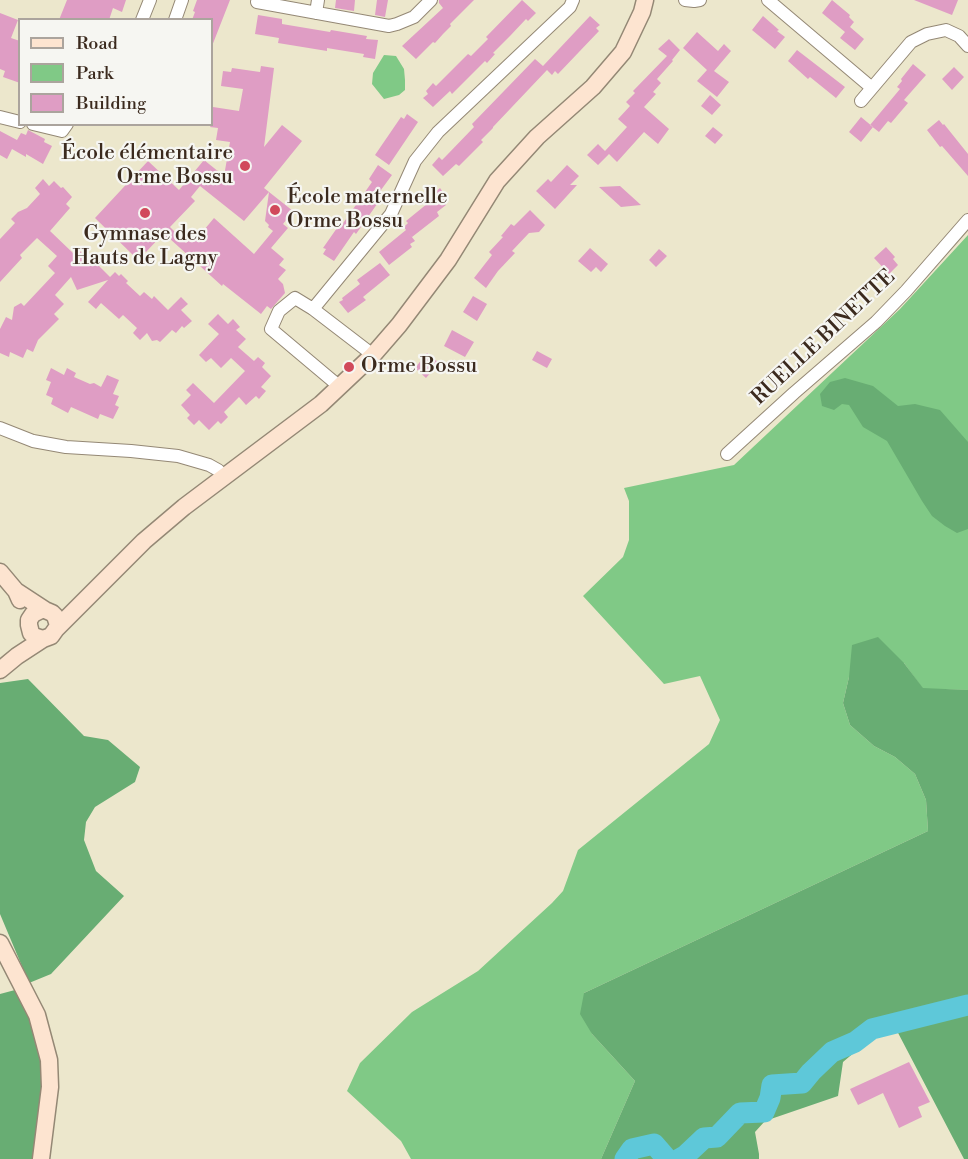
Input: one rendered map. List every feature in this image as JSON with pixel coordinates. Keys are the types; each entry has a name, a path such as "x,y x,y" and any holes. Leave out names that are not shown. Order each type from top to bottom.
{"main road":[{"path":"0,670 16,656 39,629 92,596 144,541 184,507 305,417 368,359 399,326 448,260 497,181 537,137 593,87 623,52 642,12 645,0"},
{"path":"0,573 16,591 39,629"},
{"path":"16,591 48,611 57,620 39,629"},
{"path":"39,629 33,614 37,611 48,611 92,596"},
{"path":"0,943 37,1015 49,1060 50,1087 41,1159"}],"street":[{"path":"143,18 150,0"},
{"path":"176,18 182,0"},
{"path":"257,2 317,6 388,26 414,17 431,0"},
{"path":"314,309 391,214 415,161 438,132 570,7 573,0"},
{"path":"685,0 700,0"},
{"path":"768,0 872,88"},
{"path":"861,101 911,42 927,34 946,30 960,36 968,46"},
{"path":"0,117 18,122"},
{"path":"49,126 65,128"},
{"name":"RUELLE BINETTE","path":"727,454 876,322 968,220"},
{"path":"340,387 271,329 279,311 295,298 314,309 368,359"},
{"path":"0,428 33,441 66,447 178,456 208,465 224,477"}],"green space":[{"path":"384,55 396,56 404,69 405,90 399,95 384,99 372,84 373,73"},
{"path":"968,235 968,690 923,689 904,663 849,677 843,703 850,725 874,746 895,757 915,774 926,800 928,831 584,993 592,1034 635,1081 601,1159 411,1159 401,1141 347,1091 360,1063 412,1012 478,971 552,903 563,891 578,850 709,744 720,720 700,676 664,684 583,596 623,557 629,540 629,501 624,488 734,465 900,309"},
{"path":"845,378 873,386 898,406 915,404 940,410 968,442 968,529 957,533 932,516 887,441 863,427 849,405 842,404 834,410 822,406 820,394 830,382"},
{"path":"878,637 904,663 923,688 968,690 968,1159 964,1159 896,1029 875,1035 843,1062 838,1096 765,1121 755,1132 759,1159 601,1159 635,1081 592,1034 580,1014 584,993 928,831 926,800 915,774 895,757 874,746 850,725 843,703 849,677 852,645"},
{"path":"28,679 84,736 108,740 140,767 135,782 95,807 86,822 84,840 96,871 124,896 51,974 29,983 0,914 0,683"},
{"path":"15,990 36,1026 44,1060 36,1159 0,1159 0,994"}],"building":[{"path":"67,0 126,0 122,12 113,8 110,18 60,18"},
{"path":"197,0 230,0 213,43 213,18 193,18 195,12 193,11"},
{"path":"336,0 355,0 354,11 335,8"},
{"path":"377,0 388,0 385,17 375,15"},
{"path":"439,0 474,0 435,43 433,42 416,59 402,46 443,8"},
{"path":"522,0 536,13 528,21 526,19 493,53 495,54 487,63 485,61 452,94 450,91 433,107 423,98 428,94 426,91 433,83 436,86 468,54 471,56"},
{"path":"832,0 850,15 849,17 854,22 850,27 864,39 855,50 840,38 845,32 822,13"},
{"path":"914,0 958,0 952,15"},
{"path":"0,13 18,20 11,38 18,40 18,82 3,77 5,71 0,69"},
{"path":"258,15 282,19 282,24 367,36 366,39 378,40 375,59 363,57 364,54 278,43 279,38 255,34"},
{"path":"590,16 600,25 596,28 599,31 558,74 555,71 552,75 547,70 481,140 483,142 459,166 456,164 443,176 432,165 439,157 442,160 447,155 474,127 472,124 535,59 543,66"},
{"path":"763,16 785,37 775,49 752,30"},
{"path":"697,32 718,51 724,44 731,51 714,71 729,82 717,97 697,81 707,70 683,48"},
{"path":"669,39 680,50 657,79 661,83 653,92 656,94 644,107 669,129 658,144 644,132 617,162 609,154 598,165 587,155 598,144 605,151 627,127 618,119 630,106 626,102 635,93 633,91 667,56 658,49"},
{"path":"797,50 845,87 836,98 810,77 808,79 788,61"},
{"path":"913,64 926,75 904,100 908,103 891,123 888,121 879,132 870,125 900,89 897,87 901,79"},
{"path":"261,66 274,68 264,147 282,125 302,141 264,188 293,211 283,224 288,228 271,248 284,259 279,265 286,270 278,279 283,284 285,293 271,309 267,306 261,314 223,284 222,286 169,238 167,240 162,235 146,252 141,248 134,256 95,218 148,161 179,190 204,160 224,176 230,142 216,140 218,128 210,127 213,126 213,107 239,111 243,89 221,86 223,71 231,72 232,68 260,72","holes":["200,186 244,221 269,192 265,221 273,231 254,254 214,218 194,242 190,238 186,243 170,227 195,201 191,197"]},
{"path":"954,67 964,77 952,90 942,79"},
{"path":"710,95 721,105 712,115 701,106"},
{"path":"407,114 418,122 389,165 375,155 401,117 404,119"},
{"path":"861,117 873,127 861,142 849,132"},
{"path":"939,120 968,154 968,176 927,130"},
{"path":"713,127 723,135 715,144 705,136"},
{"path":"28,130 45,139 44,142 52,146 43,164 12,149 7,159 0,155 0,131 17,140 21,133 26,135"},
{"path":"378,165 392,175 378,194 382,197 334,261 323,254 326,249 323,248 372,182 369,179"},
{"path":"567,165 579,176 570,185 577,185 555,209 536,191 548,179 551,182"},
{"path":"43,179 49,186 54,181 72,197 66,204 70,208 50,231 73,253 77,248 110,277 115,272 119,276 121,274 128,281 126,283 140,296 144,292 152,299 154,296 168,310 181,297 188,304 181,310 192,321 184,328 182,326 176,333 172,330 160,342 152,341 147,333 140,340 133,333 137,328 123,315 119,319 101,303 96,309 88,302 108,280 77,290 71,277 55,295 64,304 54,314 59,319 38,340 33,352 27,349 23,358 10,352 9,357 0,353 0,329 6,317 12,320 14,307 21,303 24,306 55,273 48,266 57,256 37,238 20,255 22,258 0,282 0,239 15,223 11,219 18,212 27,208 40,194 35,188"},
{"path":"620,186 641,205 621,207 599,187"},
{"path":"440,188 448,199 444,202 446,205 437,212 439,216 412,237 408,232 415,241 410,244 412,247 389,265 379,252 406,230 404,227 408,223 406,221 433,199 431,196"},
{"path":"530,210 545,225 539,232 529,233 512,251 515,253 486,288 474,278 492,255 489,252 503,237 501,236 511,224 514,226"},
{"path":"886,247 895,257 893,259 898,265 889,274 874,258"},
{"path":"590,248 608,264 601,272 596,267 591,272 578,261"},
{"path":"659,249 667,256 656,267 649,260"},
{"path":"380,263 390,275 363,297 366,300 348,313 339,302 360,284 357,280"},
{"path":"473,296 487,304 477,321 463,312"},
{"path":"218,314 228,324 233,319 240,327 236,330 246,339 238,347 254,361 258,357 265,363 262,367 271,376 261,387 266,391 259,399 256,396 246,405 239,397 224,412 228,417 221,424 218,421 209,430 199,420 194,425 187,418 190,415 181,405 191,395 186,390 193,383 214,403 245,371 231,358 221,368 211,358 206,362 199,355 219,334 208,324"},
{"path":"452,330 474,342 465,357 444,346"},
{"path":"537,351 552,359 547,368 532,360"},
{"path":"427,353 439,363 426,378 415,368"},
{"path":"51,368 64,375 67,368 76,373 74,377 101,387 107,375 119,380 113,394 119,396 115,405 119,407 113,419 100,414 98,419 71,407 68,413 51,404 53,398 46,395 51,382 46,380"},
{"path":"909,1062 930,1102 918,1107 922,1117 899,1128 883,1093 858,1105 850,1089"}],"waterway":[{"path":"679,1159 704,1138 717,1137 740,1113 764,1112 772,1085 802,1083 832,1052 855,1042 872,1029 968,1005"},
{"path":"625,1159 632,1149 654,1144 667,1159"}],"place":[{"name":"École élémentaire Orme Bossu","path":"245,166"},
{"name":"École maternelle Orme Bossu","path":"275,210"},
{"name":"Gymnase des Hauts de Lagny","path":"145,213"},
{"name":"Orme Bossu","path":"349,367"}]}
